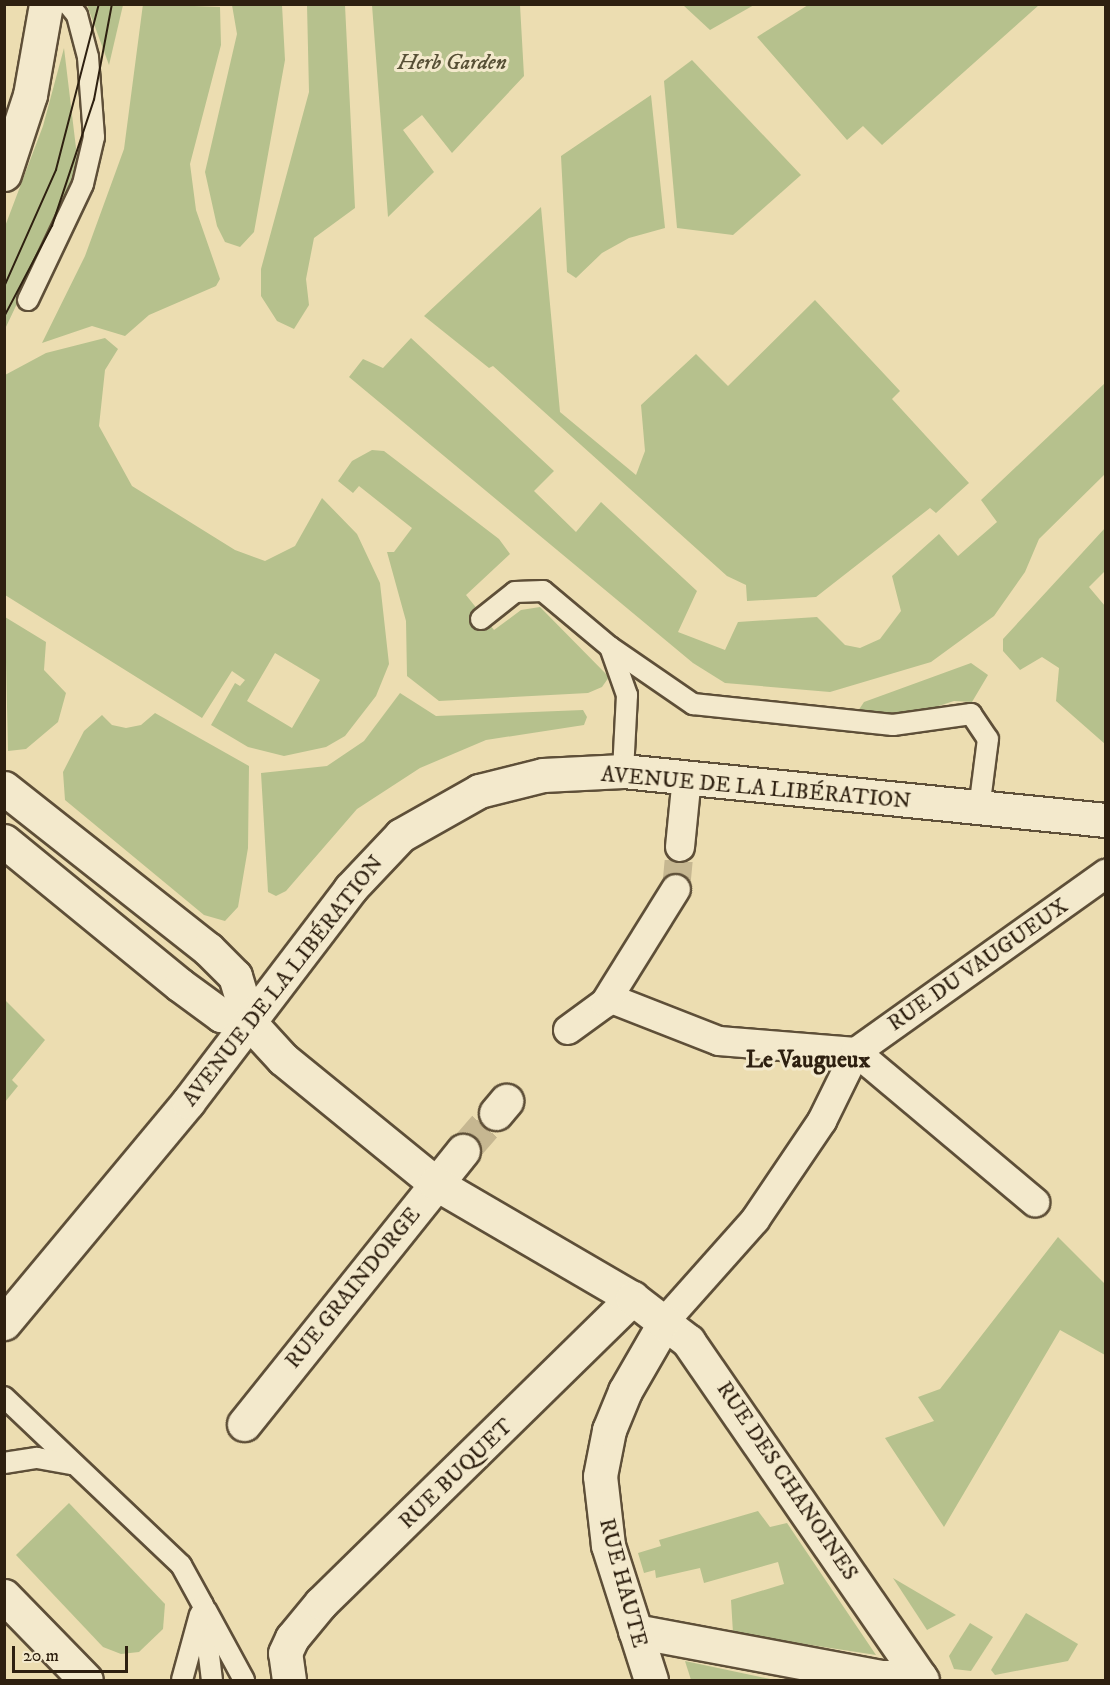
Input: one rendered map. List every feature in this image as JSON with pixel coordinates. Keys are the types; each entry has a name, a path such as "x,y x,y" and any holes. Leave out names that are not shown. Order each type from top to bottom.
{"street":[{"path":"4,174 30,95 46,4"},
{"name":"AVENUE DE LA LIBÉRATION","path":"4,1323 249,1022 350,889 421,822 509,782 623,771 979,809 1106,820"},
{"path":"680,847 687,777"},
{"path":"4,788 208,949 235,976 249,1022"},
{"path":"4,840 180,985 221,1015 249,1022"},
{"name":"RUE DU VAUGUEUX","path":"666,1320 754,1220 822,1121 856,1052 1106,874"},
{"path":"568,1030 609,998 676,889"},
{"path":"609,998 719,1041 856,1052 1035,1202"},
{"name":"RUE DES CHANOINES","path":"249,1022 283,1059 435,1183 666,1320 709,1366 921,1679"},
{"name":"RUE GRAINDORGE","path":"244,1424 435,1183 463,1151"},
{"name":"RUE BUQUET","path":"287,1667 321,1604 632,1298"},
{"name":"RUE HAUTE","path":"651,1680 608,1545 600,1476 609,1430 625,1390 666,1320"},
{"path":"4,1596 87,1680"},
{"path":"635,1631 880,1677 921,1679"}],"lane":[{"path":"28,300 83,184 94,137 88,57 77,15 68,4"},
{"path":"481,619 516,592 543,591 610,647 693,704 893,725 971,714 988,739 979,809"},
{"path":"610,647 627,695 623,771"},
{"path":"4,1397 70,1464 163,1545 194,1584 244,1680"},
{"path":"4,1462 37,1458 70,1464"},
{"path":"182,1680 203,1605"},
{"path":"203,1605 212,1680"}],"green space":[{"path":"143,4 220,7 221,45 190,164 196,210 220,279 216,286 149,315 125,336 92,326 42,343 85,256 124,149"},
{"path":"87,5 123,5 109,65"},
{"path":"232,5 282,5 285,60 254,232 240,247 225,242 217,226 205,172 237,34"},
{"path":"307,5 345,5 355,208 314,238 306,279 309,305 294,329 277,321 261,296 261,269 309,92"},
{"name":"Herb Garden","path":"372,5 520,5 524,76 452,153 422,115 403,130 434,172 388,217"},
{"path":"683,5 754,5 710,30"},
{"path":"808,5 1039,5 882,145 863,126 847,140 757,37"},
{"path":"64,48 79,173 5,329 4,229 43,126"},
{"path":"692,60 801,175 733,235 677,228 664,81"},
{"path":"651,95 665,228 629,238 602,253 576,278 567,272 561,156"},
{"path":"541,207 560,412 636,475 645,451 641,405 696,354 728,386 815,300 900,391 892,399 969,483 936,513 930,508 816,597 747,601 746,585 727,576 493,366 489,368 424,316"},
{"path":"105,338 118,349 105,370 99,426 132,486 235,550 265,561 295,546 322,498 357,534 380,583 389,664 376,696 345,736 326,747 284,756 248,747 211,725 235,683 240,686 245,680 232,671 202,718 5,595 5,375 46,353","holes":["275,653 320,680 292,728 247,701"]},
{"path":"411,338 554,471 534,491 576,532 601,502 697,591 678,632 725,650 738,622 817,617 845,645 860,648 880,639 901,611 892,576 939,534 958,556 997,522 981,500 1105,383 1105,474 1039,539 1025,572 994,616 931,662 830,692 725,683 693,663 349,377 363,359 383,368"},
{"path":"372,450 384,451 499,539 510,554 466,595 494,630 521,610 540,607 609,677 602,687 588,693 439,701 407,676 406,621 387,552 394,552 412,528 359,486 353,493 338,481 352,461"},
{"path":"1105,528 1105,571 1089,587 1105,606 1105,744 1056,701 1059,668 1042,657 1020,670 1003,651 1003,639"},
{"path":"5,617 46,642 44,670 66,693 58,722 26,749 8,751"},
{"path":"971,663 988,675 972,702 954,701 911,715 858,711 864,702"},
{"path":"400,693 436,716 583,710 587,717 584,725 486,740 420,768 357,809 286,891 276,896 268,892 261,773 327,766 364,741"},
{"path":"155,713 249,766 248,848 238,907 225,921 204,915 65,800 63,772 84,731 102,715 112,725 126,728 141,725"},
{"path":"5,1000 45,1040 12,1080 18,1086 5,1102"},
{"path":"1058,1237 1105,1284 1105,1355 1060,1330 944,1527 885,1438 934,1421 918,1397 940,1389"},
{"path":"69,1503 165,1604 163,1629 139,1652 121,1654 103,1647 16,1555"},
{"path":"758,1511 770,1527 787,1523 876,1655 733,1633 731,1600 784,1584 778,1562 704,1583 700,1568 656,1578 655,1570 644,1573 638,1553 661,1546 659,1540"},
{"path":"893,1578 956,1615 927,1630"},
{"path":"1026,1613 1078,1644 1068,1661 995,1675 991,1670"},
{"path":"970,1623 993,1637 971,1671 954,1669 949,1656"},
{"path":"685,1661 775,1680 691,1680"}],"tunnel":[{"path":"676,889 680,847"},
{"path":"463,1151 496,1113"}],"tram line":[{"path":"4,287 56,170 99,4"},
{"path":"4,317 52,226 94,100 112,4"}],"district":[{"name":"Le Vaugueux","path":"808,1061"}]}
